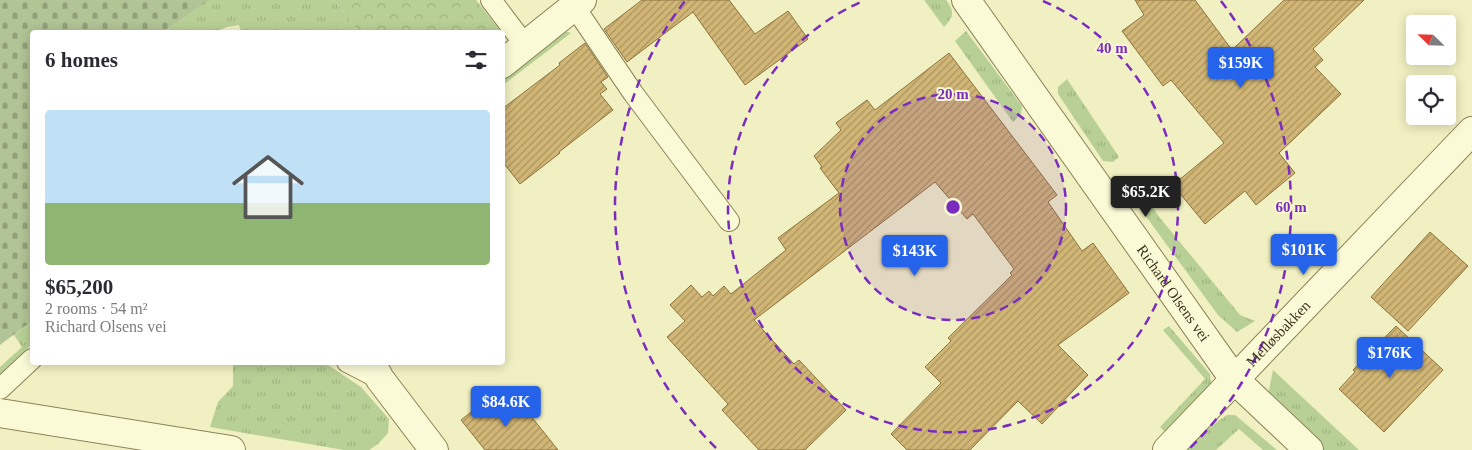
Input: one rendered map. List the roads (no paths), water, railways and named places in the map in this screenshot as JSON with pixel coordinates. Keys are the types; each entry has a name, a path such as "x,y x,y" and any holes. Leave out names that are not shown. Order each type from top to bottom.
{"street":[{"name":"Richard Olsens vei","path":"966,0 1234,379 1309,450"},
{"path":"505,62 578,3"},
{"name":"Melløsbakken","path":"1167,450 1472,131"},
{"path":"376,371 434,450"},
{"path":"0,413 232,450"}],"lane":[{"path":"492,0 525,45"},
{"path":"578,3 633,93 729,221"},
{"path":"0,389 30,361"},
{"path":"357,365 376,371"}]}
